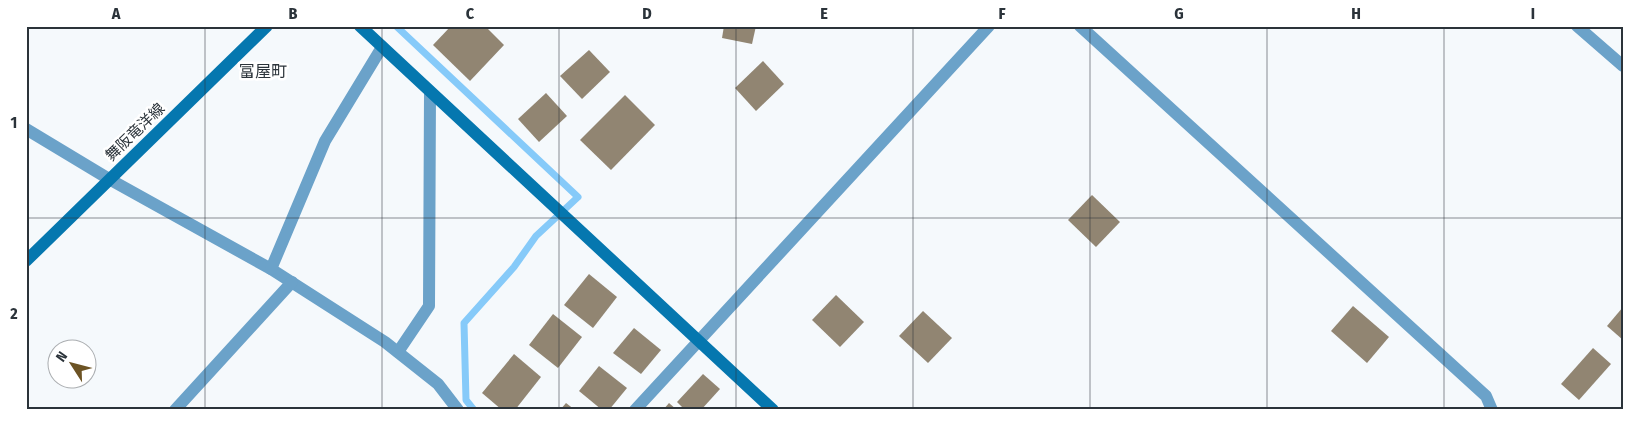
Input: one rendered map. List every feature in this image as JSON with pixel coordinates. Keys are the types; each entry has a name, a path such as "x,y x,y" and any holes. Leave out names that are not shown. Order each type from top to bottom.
{"street":[{"name":"舞阪竜洋線","path":"26,261 267,26"},
{"path":"360,26 773,410"},
{"path":"635,410 989,26"},
{"path":"1080,26 1486,396 1492,410"},
{"path":"1577,26 1623,66"},
{"path":"271,269 325,141 382,47"},
{"path":"398,352 429,306 430,93"},
{"path":"26,129 109,179 271,269 385,342 438,384 458,410"},
{"path":"175,410 292,282"}],"building":[{"path":"451,26 485,26 504,45 470,81 433,45"},
{"path":"724,26 756,26 752,44 722,38"},
{"path":"589,50 610,72 582,99 560,76"},
{"path":"763,61 784,84 756,111 735,88"},
{"path":"546,93 567,116 539,142 518,119"},
{"path":"625,95 655,125 611,170 580,140"},
{"path":"1092,195 1120,222 1096,247 1068,220"},
{"path":"589,274 617,297 593,328 564,305"},
{"path":"836,295 864,322 840,347 812,320"},
{"path":"1353,306 1389,337 1367,363 1331,331"},
{"path":"1623,307 1623,340 1607,326"},
{"path":"923,311 952,338 928,363 899,336"},
{"path":"553,314 582,337 558,368 529,345"},
{"path":"634,328 661,350 641,374 613,353"},
{"path":"1593,348 1611,364 1579,400 1561,384"},
{"path":"514,354 541,377 515,410 502,410 482,393"},
{"path":"599,366 627,388 609,410 602,410 579,391"},
{"path":"703,374 720,389 701,410 685,410 677,402"},
{"path":"566,403 575,410 560,410"},
{"path":"669,403 677,410 663,410"}],"waterway":[{"path":"396,26 578,197 536,236 514,267 464,323 466,400 474,410"}],"district":[{"name":"富屋町","path":"263,71"}]}
